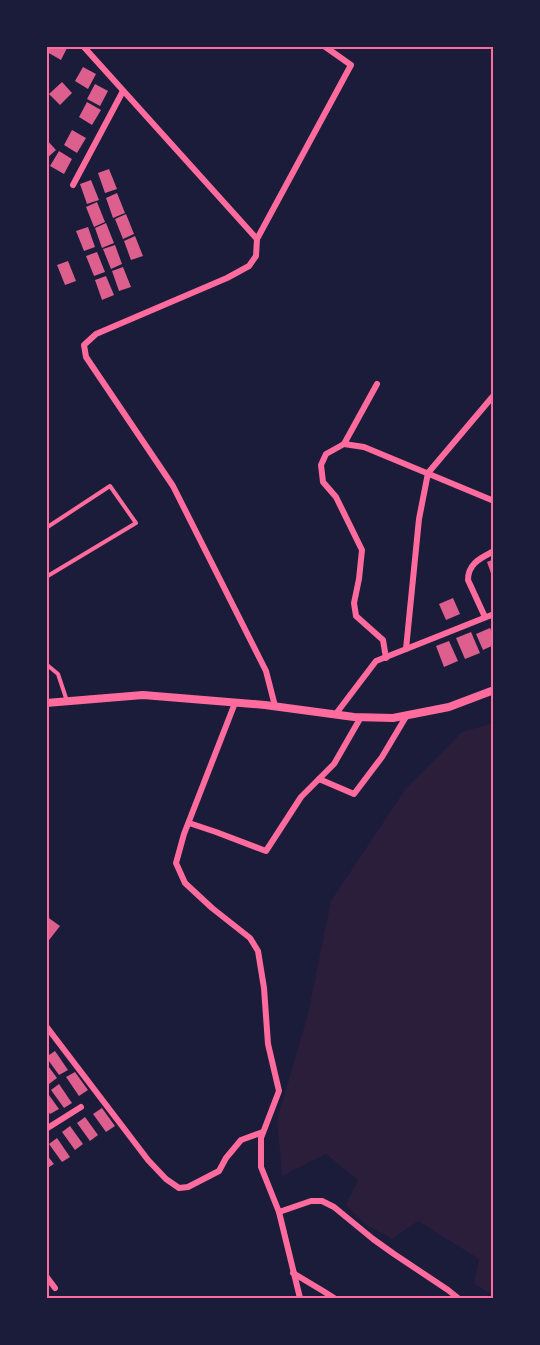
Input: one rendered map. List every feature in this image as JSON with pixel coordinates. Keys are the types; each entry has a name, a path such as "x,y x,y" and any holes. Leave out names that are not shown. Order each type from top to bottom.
{"street":[{"path":"83,46 256,238"},
{"path":"275,706 266,671 172,486 86,357 84,345 96,334 227,278 249,266 256,256 256,238 351,65 324,46"},
{"path":"74,185 123,91"},
{"path":"377,384 344,444 326,454 321,465 323,482 336,497 362,550 354,603 356,616 383,639 386,657"},
{"path":"406,649 419,519 428,473 494,394"},
{"path":"344,444 364,447 494,501"},
{"path":"485,617 468,580 468,574 476,561 494,551"},
{"path":"335,714 376,661 494,614"},
{"path":"46,703 143,695 275,706 361,717 393,718 450,707 494,690"},
{"path":"235,703 176,863 185,883 250,938 258,951 264,988 268,1044 279,1091 261,1138 261,1167 279,1212 300,1299"},
{"path":"319,779 354,794 382,757 407,715"},
{"path":"189,823 266,851 301,797 334,764 361,717"},
{"path":"46,1026 148,1160 166,1179 179,1188 188,1187 219,1171 226,1158 241,1140 263,1132"},
{"path":"46,1129 81,1107"},
{"path":"279,1212 311,1201 322,1201 334,1207 380,1244 458,1299"},
{"path":"293,1273 334,1299"},
{"path":"46,1276 55,1288"}],"lane":[{"path":"46,528 110,486 136,523 46,577"},
{"path":"46,664 58,674 68,701"}],"shaded area":[{"path":"494,723 493,1295 474,1284 479,1259 418,1221 392,1239 365,1224 346,1205 358,1180 326,1154 282,1176 277,1120 308,1014 331,901 405,790 462,732"}],"building":[{"path":"51,46 68,46 61,60 47,52"},
{"path":"83,67 96,74 88,89 75,81"},
{"path":"62,82 72,93 60,105 49,94"},
{"path":"95,84 108,91 100,106 87,99"},
{"path":"87,102 101,110 92,125 79,117"},
{"path":"72,130 86,138 77,153 64,145"},
{"path":"46,139 56,150 46,159"},
{"path":"59,151 72,159 64,174 50,166"},
{"path":"109,169 117,189 105,193 98,173"},
{"path":"91,180 99,200 87,204 80,184"},
{"path":"117,193 125,213 113,218 106,198"},
{"path":"97,202 105,222 94,227 86,207"},
{"path":"126,214 134,234 123,239 115,219"},
{"path":"106,223 114,243 102,248 95,228"},
{"path":"88,227 95,247 84,251 76,231"},
{"path":"135,236 143,256 131,260 124,241"},
{"path":"115,245 122,264 111,269 103,249"},
{"path":"97,252 105,272 94,276 86,256"},
{"path":"68,261 76,281 65,285 57,265"},
{"path":"123,267 131,287 119,291 112,271"},
{"path":"106,276 114,295 102,300 95,280"},
{"path":"494,559 494,579 493,579 487,562"},
{"path":"453,598 460,614 446,620 439,604"},
{"path":"490,628 494,636 494,645 483,650 476,634"},
{"path":"471,632 480,653 465,659 456,638"},
{"path":"449,641 458,661 444,667 436,646"},
{"path":"46,916 60,926 46,944"},
{"path":"55,1051 68,1070 59,1075 46,1057"},
{"path":"46,1063 57,1078 49,1084 46,1081"},
{"path":"75,1072 88,1090 79,1096 66,1077"},
{"path":"59,1084 72,1103 64,1108 51,1090"},
{"path":"46,1091 59,1109 50,1114 46,1109"},
{"path":"102,1108 115,1126 106,1132 93,1114"},
{"path":"85,1117 98,1135 90,1141 77,1123"},
{"path":"70,1126 83,1144 75,1150 62,1132"},
{"path":"57,1138 70,1157 62,1162 49,1144"},
{"path":"46,1154 54,1164 46,1169"}]}
